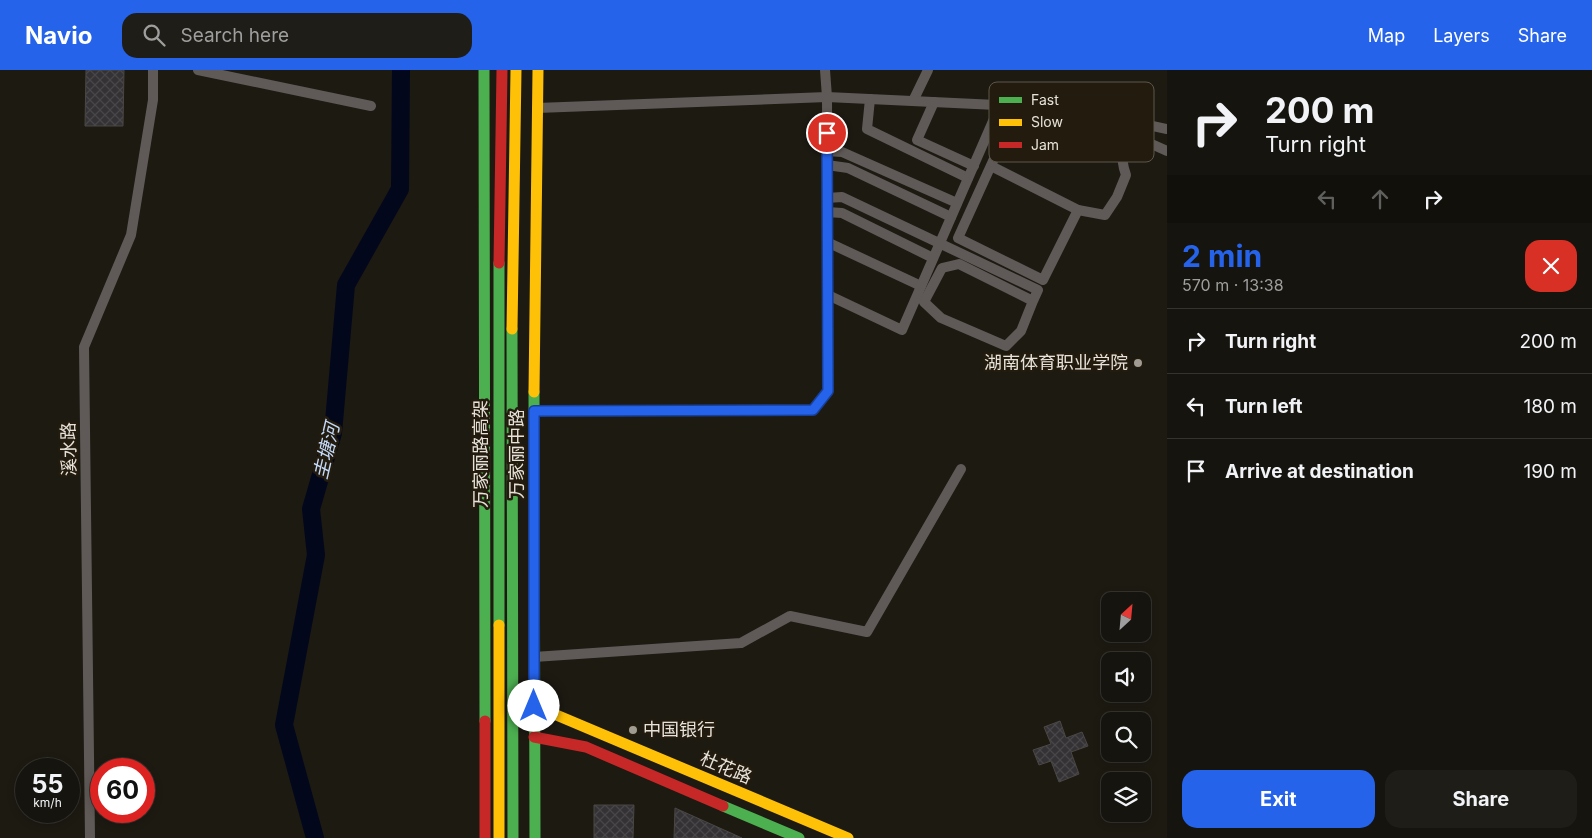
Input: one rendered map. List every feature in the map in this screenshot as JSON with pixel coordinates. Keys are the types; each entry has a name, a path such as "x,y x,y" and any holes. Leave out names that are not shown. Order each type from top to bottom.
{"main road":[{"name":"万家丽中路","path":"484,70 485,838"},
{"name":"万家丽路高架","path":"499,838 498,345 502,70"},
{"name":"万家丽路高架","path":"513,838 512,345 516,70"},
{"name":"万家丽中路","path":"535,838 534,411 538,70"},
{"name":"杜花路","path":"534,706 848,838"},
{"name":"杜花路","path":"534,737 586,748 798,838"}],"street":[{"name":"溪水路","path":"90,838 84,347 131,235 154,100 153,70"},
{"path":"198,70 371,106"},
{"path":"534,411 813,410 828,391 827,97 825,70"},
{"path":"913,101 928,70"},
{"path":"537,108 827,97 989,104"},
{"path":"870,99 868,129 968,178"},
{"path":"912,151 934,102"},
{"path":"828,295 902,330 989,131"},
{"path":"917,140 974,166"},
{"path":"1154,145 1167,151"},
{"path":"827,151 842,152 958,203"},
{"path":"993,162 958,238 1040,285"},
{"path":"991,166 1078,210 1105,215 1117,197 1126,175 1122,162"},
{"path":"827,165 848,168 951,217"},
{"path":"827,198 842,197 940,244 1040,285"},
{"path":"1033,301 959,264 942,268 924,302 942,318 1006,346 1021,331 1040,285 1078,210"},
{"path":"827,212 842,214 933,258"},
{"path":"827,242 921,286"},
{"path":"534,656 741,644 790,616 867,632 961,468"}],"building":[{"path":"86,70 124,70 123,126 85,126"},
{"path":"1060,721 1066,738 1082,732 1088,746 1071,752 1079,774 1059,782 1051,761 1039,765 1033,750 1051,744 1044,727"},
{"path":"594,805 634,805 633,838 594,838"},
{"path":"675,808 742,838 674,838"}],"waterway":[{"name":"圭塘河","path":"315,838 284,725 316,555 311,509 333,433 346,285 400,189 401,70"}],"traffic: fast":[{"path":"484,70 485,721"},
{"path":"499,263 499,625"},
{"path":"512,329 513,838"},
{"path":"534,392 535,838"},
{"path":"723,806 799,838"}],"traffic: slow":[{"path":"512,329 516,70"},
{"path":"534,392 538,70"},
{"path":"499,625 499,838"},
{"path":"535,706 848,838"}],"traffic: jam":[{"path":"499,263 502,70"},
{"path":"485,721 485,838"},
{"path":"534,737 586,747 723,806"}],"place":[{"name":"湖南体育职业学院","path":"1138,363"},
{"name":"中国银行","path":"633,730"}],"route":[{"path":"534,706 534,411 813,410 828,391 827,133"}]}
